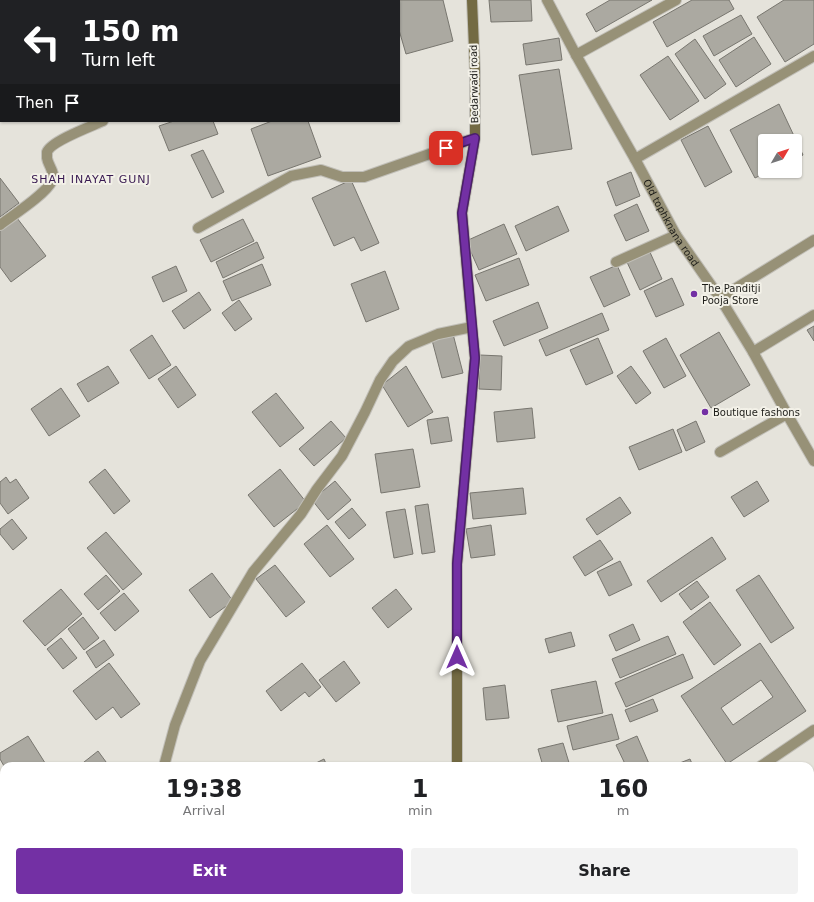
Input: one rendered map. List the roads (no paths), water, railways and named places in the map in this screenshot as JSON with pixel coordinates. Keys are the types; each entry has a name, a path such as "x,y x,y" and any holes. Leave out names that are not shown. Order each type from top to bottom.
{"street":[{"name":"Bedarwadi road","path":"457,762 457,564 475,358 462,213 475,138 475,72 472,0"},
{"name":"Old tophknana road","path":"547,0 576,56 636,159 676,235 720,298 753,352 786,414 814,462"},
{"path":"576,56 676,0"},
{"path":"636,159 814,56"},
{"path":"0,225 32,202 48,187 53,180 53,170 47,158 47,151 52,146 67,137 101,122"},
{"path":"198,228 291,176 321,170 342,177 364,177 475,138"},
{"path":"616,262 676,235"},
{"path":"720,298 814,240"},
{"path":"753,352 814,315"},
{"path":"165,762 175,725 200,661 253,572 301,514 317,489 342,456 380,380 393,361 409,346 438,334 472,327"},
{"path":"720,452 786,414"},
{"path":"767,762 814,730"}],"place":[{"name":"The Panditji Pooja Store","path":"694,294"},
{"name":"Boutique fashons","path":"705,412"}],"district":[{"name":"SHAH INAYAT GUNJ","path":"91,179"}]}
